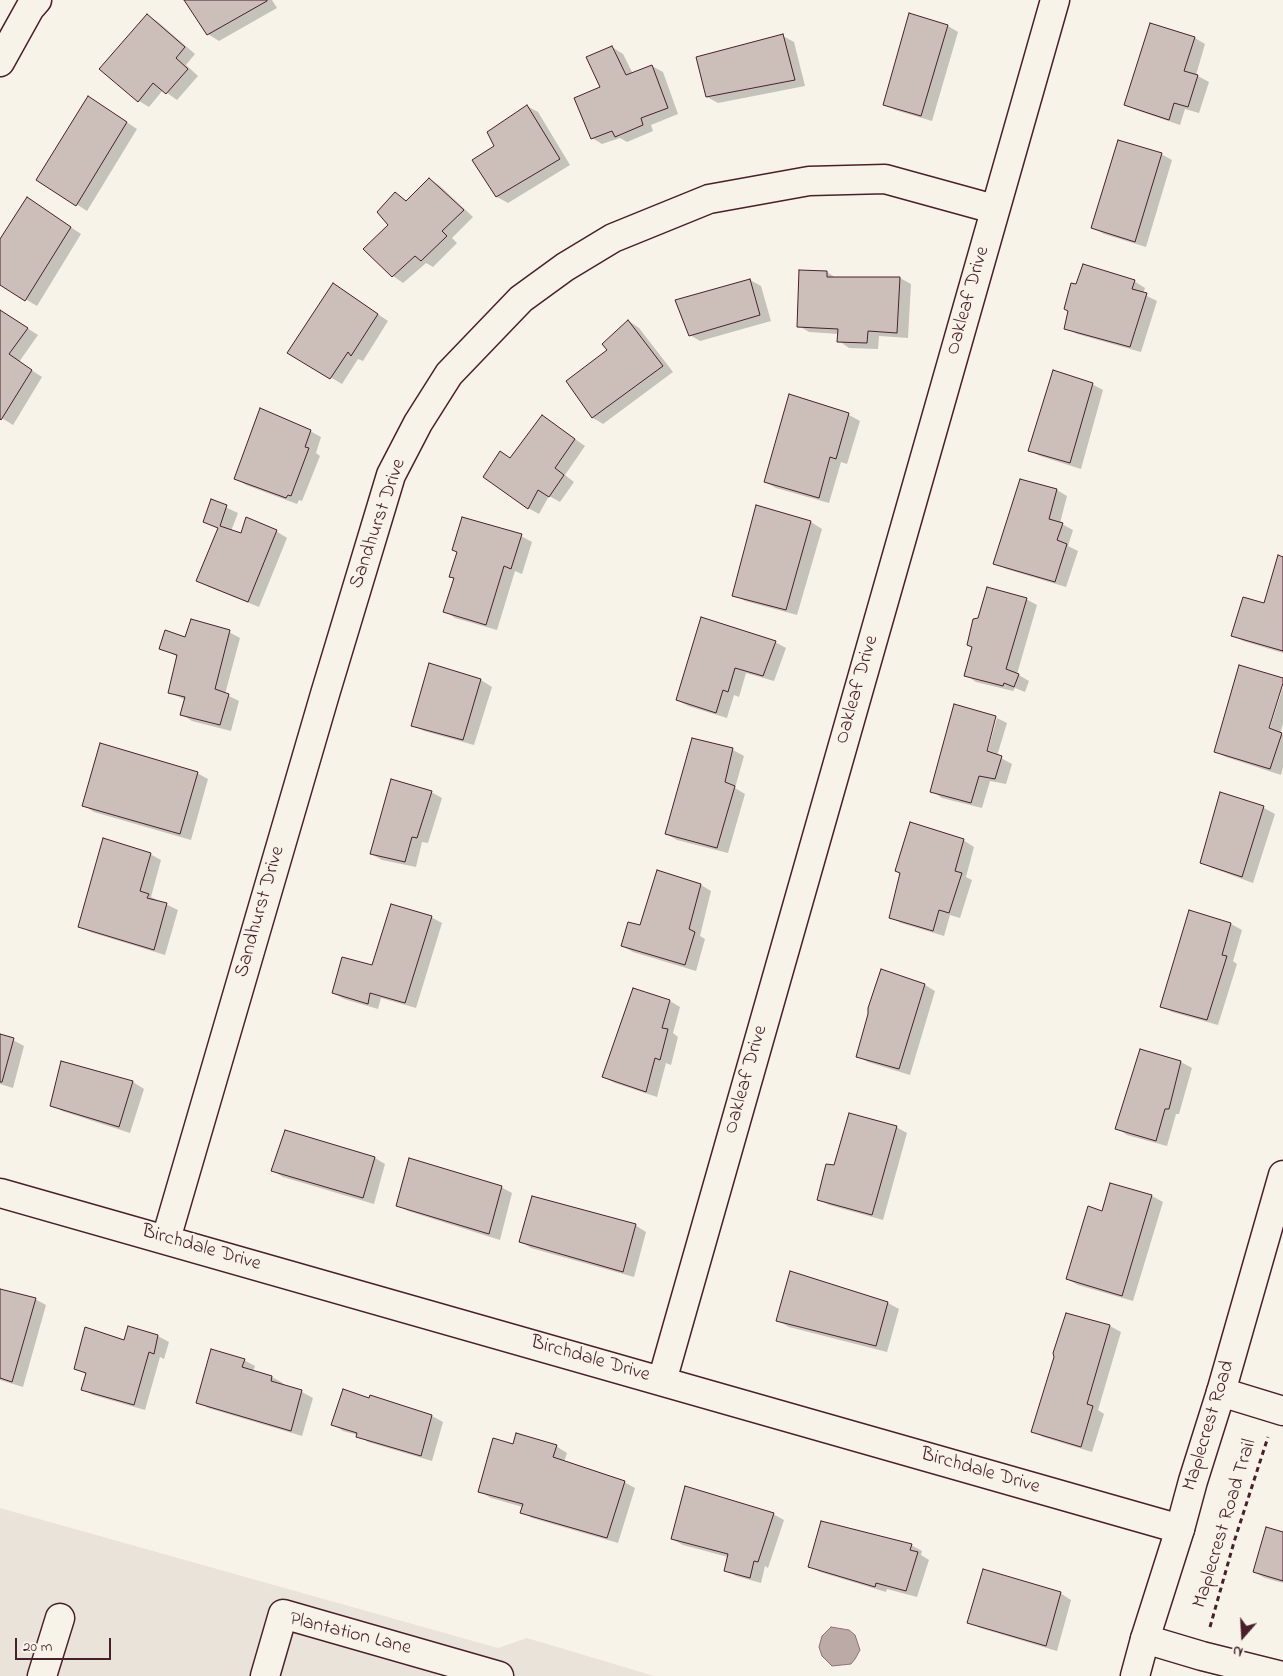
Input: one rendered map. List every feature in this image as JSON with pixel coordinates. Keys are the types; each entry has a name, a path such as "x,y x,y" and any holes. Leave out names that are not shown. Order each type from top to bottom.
{"street":[{"path":"0,62 30,8 37,0"},
{"name":"Oakleaf Drive","path":"662,1381 1055,0"},
{"name":"Sandhurst Drive","path":"166,1239 391,475 418,423 449,374 521,299 565,267 613,238 709,198 809,181 885,179 994,209"},
{"name":"Maplecrest Road","path":"1135,1676 1221,1392 1283,1175"},
{"name":"Birchdale Drive","path":"0,1193 1180,1529"},
{"path":"1221,1392 1280,1410"},
{"name":"Plantation Lane","path":"265,1676 283,1614 488,1672"},
{"path":"42,1676 60,1618"},
{"path":"1145,1639 1202,1656 1240,1671 1282,1676"}],"path":[{"name":"Maplecrest Road Trail","path":"1202,1656 1237,1533 1280,1410"}],"shaded area":[{"path":"0,1508 498,1648 527,1638 654,1676 0,1676"},
{"path":"831,1627 849,1630 855,1635 860,1650 851,1664 832,1666 822,1656 819,1647 822,1636"}],"building":[{"path":"184,0 267,0 267,1 207,35"},
{"path":"909,13 948,25 921,116 883,105"},
{"path":"147,14 185,47 176,58 188,69 166,94 153,83 138,102 99,69"},
{"path":"1150,23 1195,37 1184,71 1198,75 1188,107 1174,103 1169,120 1124,105"},
{"path":"783,34 795,80 706,97 696,57"},
{"path":"612,46 626,75 652,65 668,108 641,118 643,125 615,137 612,131 591,139 574,98 600,87 586,57"},
{"path":"88,96 127,122 76,206 36,180"},
{"path":"527,105 560,159 496,197 472,160 494,146 487,132"},
{"path":"1118,140 1162,153 1135,242 1091,228"},
{"path":"429,178 464,210 442,231 447,236 421,261 415,256 392,277 363,249 388,225 377,212 395,192 406,201"},
{"path":"27,197 71,227 25,301 0,285 0,239"},
{"path":"1083,264 1135,280 1132,289 1147,293 1130,347 1064,329 1068,311 1064,309 1071,283 1076,284"},
{"path":"799,270 827,271 827,277 900,277 897,333 868,331 867,343 837,342 838,329 797,327"},
{"path":"750,279 760,315 689,336 675,300"},
{"path":"333,283 378,314 351,356 348,352 330,379 287,353"},
{"path":"0,310 28,328 9,354 32,370 1,420 0,419"},
{"path":"628,320 663,366 592,418 566,381 607,350 602,344"},
{"path":"1053,370 1093,383 1070,463 1028,451"},
{"path":"789,394 849,413 836,459 830,457 819,498 764,482"},
{"path":"260,408 311,430 305,447 309,448 291,496 288,495 286,498 234,479"},
{"path":"542,415 575,439 555,468 564,475 549,497 538,490 528,509 483,477 500,451 510,458"},
{"path":"1020,479 1057,489 1049,519 1063,523 1057,540 1067,544 1055,582 993,564"},
{"path":"211,499 227,505 220,526 241,533 246,517 277,530 248,602 196,581 218,528 203,522"},
{"path":"756,505 811,521 786,610 732,596"},
{"path":"462,517 522,534 511,569 504,566 486,625 443,612 454,578 449,577 457,552 452,550"},
{"path":"1278,555 1283,557 1283,651 1231,636 1243,597 1264,603"},
{"path":"987,587 1027,598 1006,669 1019,674 1014,687 1004,683 1003,686 964,676 972,647 967,645 973,619 978,618"},
{"path":"701,617 776,641 763,676 735,668 728,692 723,690 716,713 676,700"},
{"path":"191,619 230,630 215,689 229,694 220,725 180,715 185,697 168,693 177,655 159,649 165,630 185,637"},
{"path":"429,663 481,679 463,740 411,726"},
{"path":"1239,665 1283,678 1269,728 1282,733 1270,769 1214,752"},
{"path":"954,704 996,716 987,751 1002,756 995,779 979,776 971,803 930,792"},
{"path":"692,738 733,748 725,782 735,786 717,848 665,834"},
{"path":"100,743 198,772 180,834 82,806"},
{"path":"391,779 432,791 417,838 412,837 405,862 370,854"},
{"path":"1220,792 1264,806 1242,877 1200,863"},
{"path":"910,822 964,839 955,871 962,873 949,913 939,910 933,931 889,918 900,873 895,871"},
{"path":"103,838 151,853 140,891 149,894 147,898 167,903 154,950 78,927"},
{"path":"657,870 701,884 689,929 695,932 685,965 621,946 628,922 640,925"},
{"path":"391,904 432,916 405,1003 370,993 368,1004 332,993 342,957 372,965"},
{"path":"1189,910 1231,923 1222,955 1227,956 1207,1020 1160,1007"},
{"path":"881,969 925,984 899,1069 856,1057 868,1008"},
{"path":"633,988 670,1000 662,1028 668,1029 660,1060 655,1058 646,1092 602,1077"},
{"path":"0,1034 14,1038 2,1082 0,1082"},
{"path":"1140,1049 1181,1061 1169,1109 1165,1109 1156,1141 1115,1129"},
{"path":"61,1061 133,1081 119,1127 50,1106"},
{"path":"849,1113 897,1126 872,1215 817,1200 826,1164 834,1165"},
{"path":"285,1130 375,1157 363,1198 271,1171"},
{"path":"409,1158 502,1186 489,1234 396,1206"},
{"path":"1110,1183 1152,1195 1122,1296 1066,1279 1088,1206 1102,1211"},
{"path":"532,1196 636,1224 623,1272 519,1242"},
{"path":"790,1271 888,1302 876,1346 776,1321"},
{"path":"0,1289 36,1298 12,1382 0,1378"},
{"path":"1066,1313 1110,1325 1087,1404 1093,1406 1081,1447 1031,1432"},
{"path":"128,1326 158,1335 154,1354 149,1352 134,1405 81,1390 86,1373 74,1369 85,1327 124,1340"},
{"path":"211,1349 245,1359 242,1367 272,1376 271,1381 302,1390 291,1431 196,1403"},
{"path":"343,1389 369,1398 370,1395 432,1415 421,1456 356,1437 357,1433 331,1425"},
{"path":"516,1433 557,1445 553,1457 625,1481 607,1538 520,1513 523,1504 478,1492 493,1438 513,1444"},
{"path":"685,1486 774,1513 758,1562 754,1561 750,1578 724,1571 728,1554 671,1539"},
{"path":"821,1521 912,1544 910,1550 918,1552 906,1591 876,1583 875,1587 808,1567"},
{"path":"1266,1527 1283,1532 1283,1581 1253,1572"},
{"path":"983,1569 1061,1592 1046,1646 967,1623"}]}
